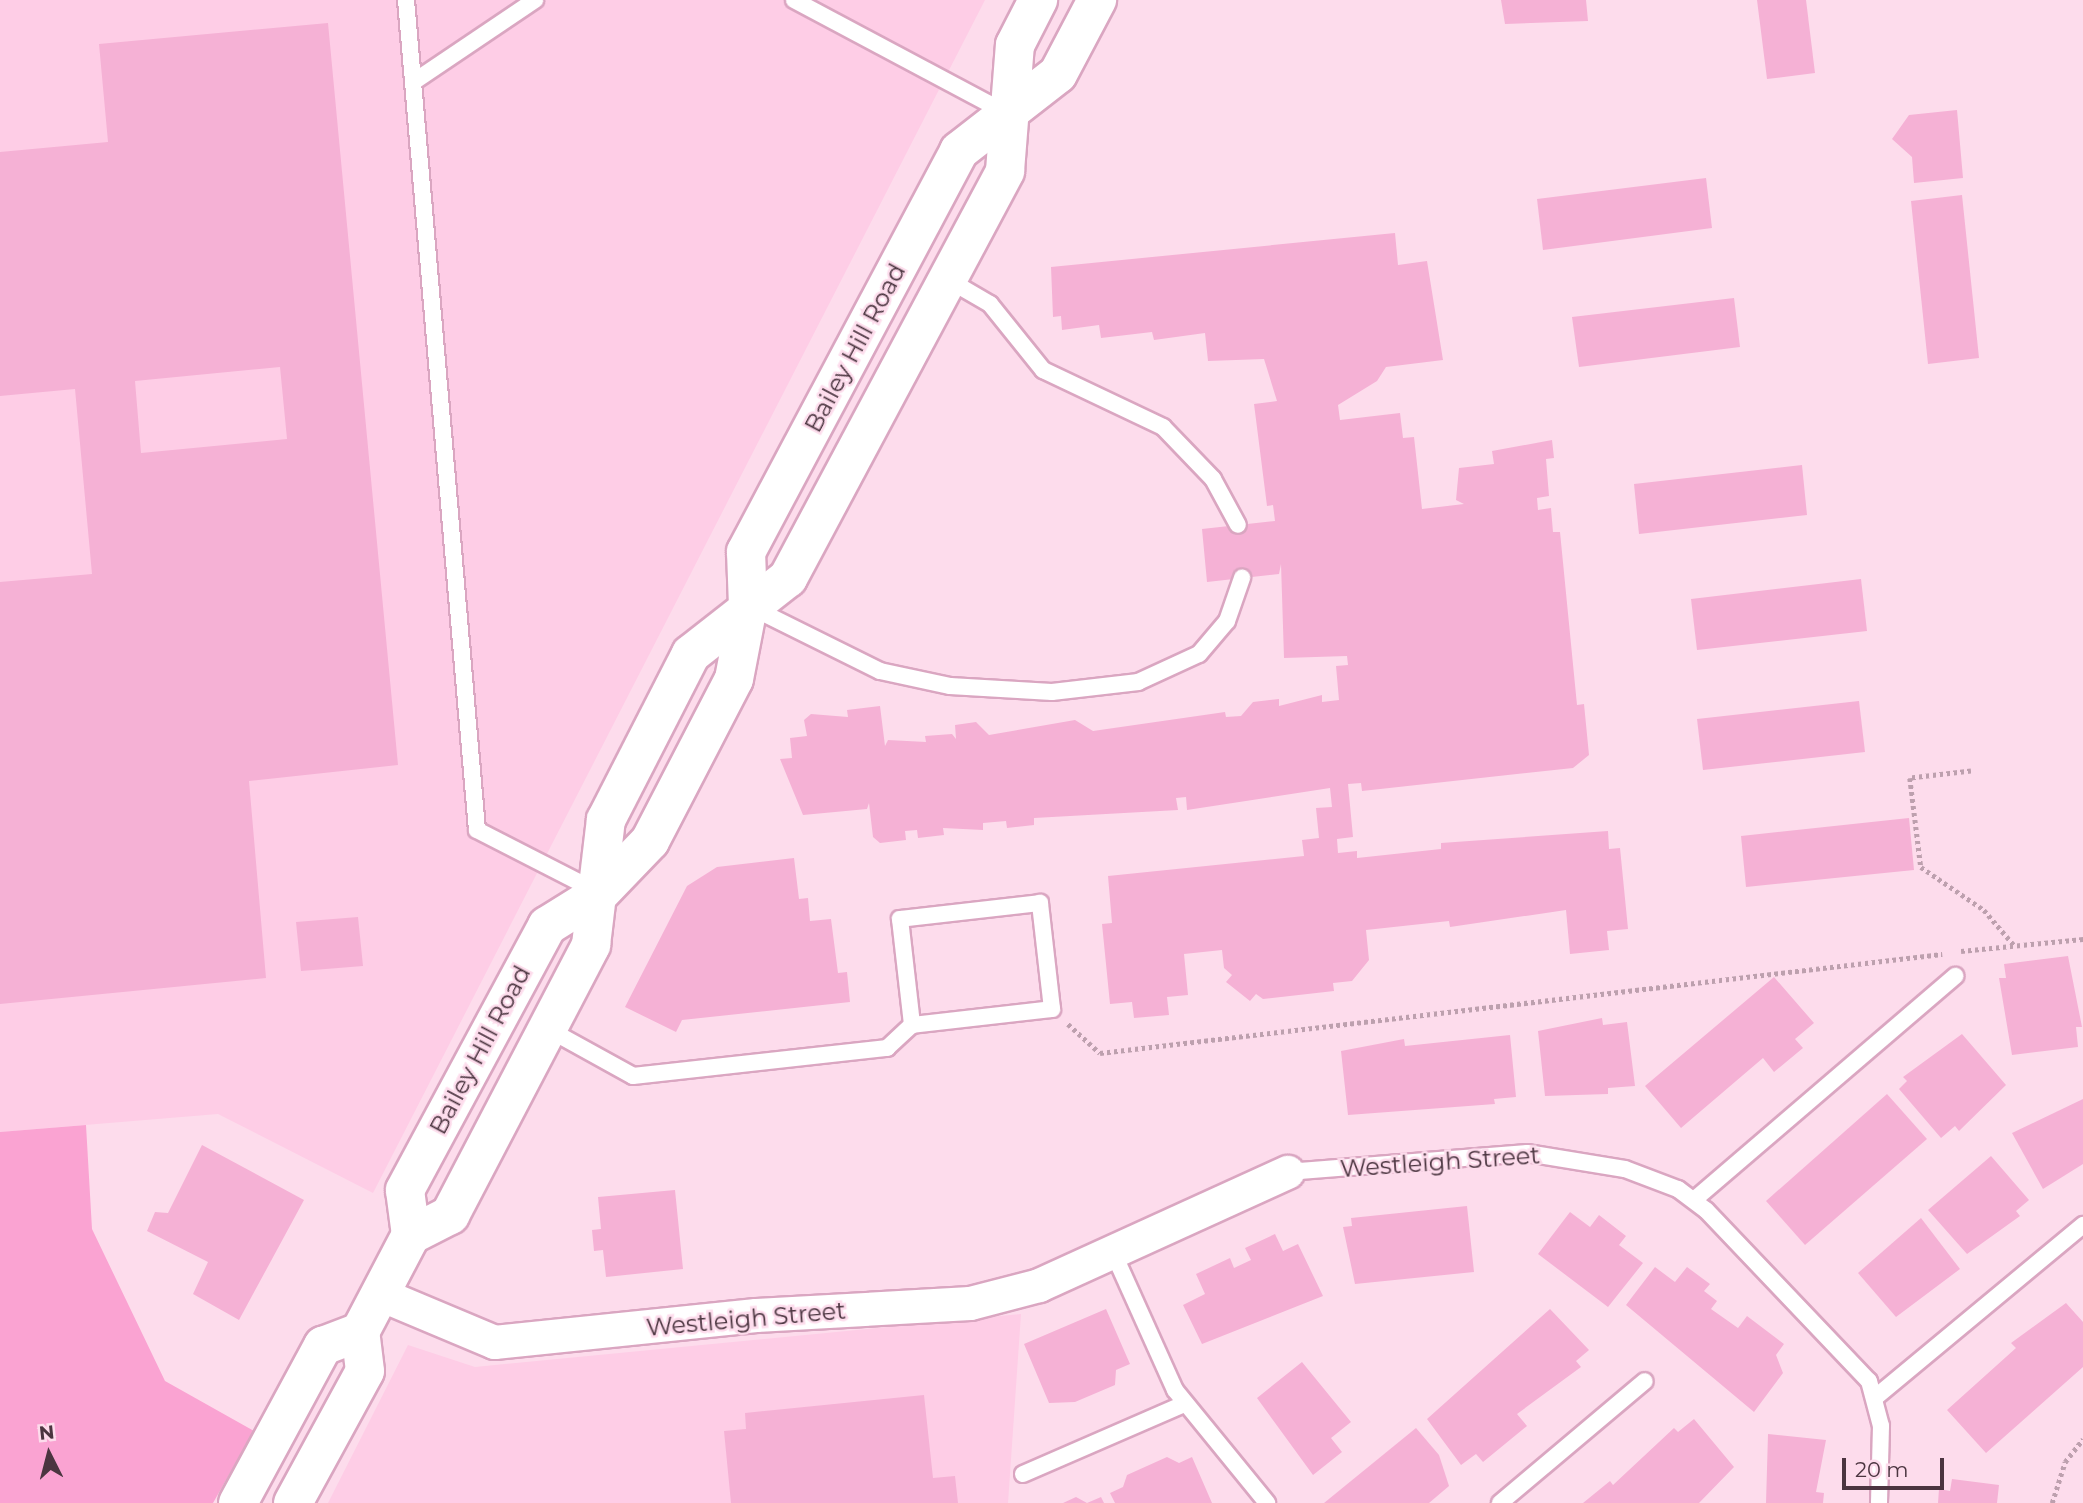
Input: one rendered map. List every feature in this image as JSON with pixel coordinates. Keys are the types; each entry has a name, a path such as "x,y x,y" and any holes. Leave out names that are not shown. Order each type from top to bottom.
{"main road":[{"name":"Bailey Hill Road","path":"600,893 547,926 405,1190 411,1235 450,1214 591,945 600,893 606,820 691,654 748,606 788,578 1006,171 1015,45 1038,0"},
{"name":"Bailey Hill Road","path":"748,606 746,552 959,151 1011,115 1058,74 1097,0"},
{"path":"293,1503 365,1371 360,1332 411,1235"},
{"path":"238,1503 323,1346 360,1332"}],"street":[{"name":"Westleigh Street","path":"380,1294 494,1342 756,1315 970,1303 1024,1291 1287,1172"}],"lane":[{"path":"406,0 477,830 600,893"},
{"path":"415,81 535,0"},
{"path":"794,0 1011,115"},
{"path":"947,279 990,304 1043,370 1135,409 1187,449 1223,492 1238,525"},
{"path":"748,606 880,671 950,687 1052,692 1138,682 1199,654 1227,621 1242,578"},
{"path":"548,1029 633,1076 887,1048 912,1025 1052,1009 1040,903 900,919 912,1025"},
{"path":"1695,1199 1955,976"},
{"name":"Westleigh Street","path":"1287,1172 1527,1153 1625,1169 1695,1199 1858,1367 1877,1396"},
{"path":"1879,1503 1877,1396 2083,1225"},
{"path":"1113,1252 1184,1404 1267,1503"},
{"path":"1500,1503 1645,1381"},
{"path":"1023,1474 1184,1404"},
{"path":"256,1503 288,1441 280,1426"}],"path":[{"path":"1971,771 1910,778 1921,867 1984,910 2015,945"},
{"path":"1052,1009 1100,1053 2083,939"},
{"path":"2052,1503 2065,1462 2083,1439"}],"shaded area":[{"path":"0,0 985,0 373,1193 218,1114 0,1132"},
{"path":"86,1125 92,1229 165,1381 254,1431 213,1503 0,1503 0,1132"},
{"path":"1021,1314 1008,1503 328,1503 408,1345 475,1367"}],"building":[{"path":"1501,0 1586,0 1588,21 1505,24"},
{"path":"1757,0 1806,0 1815,73 1767,79"},
{"path":"328,23 398,765 249,781 266,978 0,1004 0,582 92,574 75,389 0,396 0,152 108,142 99,44","holes":["280,367 287,439 141,453 135,381"]},
{"path":"1957,110 1963,178 1914,183 1912,157 1892,139 1909,115"},
{"path":"1706,178 1712,228 1543,250 1537,199"},
{"path":"1962,195 1979,358 1928,364 1911,201"},
{"path":"1395,233 1398,265 1427,261 1443,360 1386,367 1377,381 1338,405 1340,420 1400,413 1403,438 1414,437 1422,509 1464,504 1456,500 1459,468 1494,464 1492,451 1552,440 1554,458 1546,459 1549,496 1537,498 1538,510 1551,508 1553,532 1560,532 1577,705 1584,704 1589,755 1573,768 1362,791 1361,783 1348,784 1353,837 1337,839 1338,853 1357,851 1357,858 1441,849 1441,843 1608,831 1609,849 1620,848 1628,929 1607,931 1609,950 1570,954 1566,910 1450,927 1449,921 1366,930 1369,960 1352,981 1333,983 1334,991 1263,999 1256,994 1250,1001 1226,982 1232,975 1224,968 1222,950 1184,954 1188,995 1167,997 1169,1015 1134,1018 1132,1002 1110,1004 1102,924 1112,923 1108,876 1304,856 1302,840 1319,838 1316,808 1332,807 1330,788 1187,810 1186,797 1176,798 1178,810 1034,818 1034,825 1007,828 1006,821 983,823 983,830 943,828 944,835 918,838 917,830 905,831 906,840 880,843 873,837 869,803 867,809 803,815 780,759 792,758 790,738 807,736 804,720 811,714 848,717 847,710 880,706 885,746 888,740 926,742 925,736 952,734 956,739 955,725 976,722 989,735 1075,720 1093,731 1225,712 1226,717 1241,716 1253,702 1279,699 1279,706 1322,695 1322,702 1339,700 1336,666 1348,665 1347,656 1284,658 1281,564 1279,574 1207,582 1202,529 1275,521 1273,505 1267,506 1254,404 1277,401 1264,359 1208,361 1205,333 1154,340 1152,332 1101,338 1099,325 1062,330 1061,316 1053,317 1051,267"},
{"path":"1734,298 1740,347 1579,367 1572,317"},
{"path":"1802,465 1807,515 1639,534 1634,484"},
{"path":"1861,579 1867,631 1697,650 1691,599"},
{"path":"1859,701 1865,752 1703,770 1697,719"},
{"path":"1909,818 1914,870 1746,887 1741,836"},
{"path":"794,858 799,899 808,898 810,921 831,919 838,973 847,972 850,1002 682,1020 676,1032 625,1007 687,886 717,867"},
{"path":"358,917 363,966 301,971 296,922"},
{"path":"2068,956 2082,1027 2076,1027 2078,1047 2012,1055 1999,978 2006,978 2004,964"},
{"path":"1774,977 1814,1023 1795,1039 1803,1048 1774,1072 1763,1058 1681,1128 1645,1086"},
{"path":"1602,1018 1603,1025 1627,1022 1635,1086 1608,1088 1608,1094 1545,1096 1538,1031"},
{"path":"1962,1034 2006,1085 1959,1131 1955,1126 1941,1138 1899,1089 1907,1081 1903,1077"},
{"path":"1510,1035 1516,1097 1494,1099 1495,1104 1348,1115 1341,1051 1404,1039 1405,1046"},
{"path":"1887,1094 1927,1139 1805,1245 1766,1201"},
{"path":"2083,1099 2083,1164 2043,1189 2012,1133"},
{"path":"202,1145 304,1200 239,1320 193,1294 208,1262 147,1231 155,1212 168,1213"},
{"path":"1991,1156 2029,1200 2016,1211 2020,1216 1967,1254 1928,1210"},
{"path":"675,1190 683,1269 606,1277 603,1250 594,1251 592,1230 601,1229 598,1197"},
{"path":"1467,1206 1474,1272 1355,1284 1343,1227 1352,1226 1351,1218"},
{"path":"1570,1212 1590,1227 1599,1215 1626,1236 1619,1245 1643,1263 1608,1307 1538,1254"},
{"path":"1921,1218 1960,1269 1896,1317 1858,1273"},
{"path":"1275,1234 1283,1251 1298,1244 1323,1296 1202,1344 1183,1305 1205,1294 1196,1274 1230,1258 1234,1268 1251,1260 1245,1248"},
{"path":"1655,1267 1675,1282 1687,1267 1710,1284 1704,1291 1717,1301 1711,1309 1738,1328 1747,1316 1784,1344 1776,1355 1783,1373 1754,1412 1626,1305"},
{"path":"2066,1303 2083,1322 2083,1367 1986,1453 1947,1410 2016,1348 2011,1343"},
{"path":"1106,1309 1130,1364 1116,1370 1115,1385 1075,1402 1049,1403 1024,1344"},
{"path":"1550,1309 1589,1350 1576,1361 1581,1367 1517,1414 1527,1426 1483,1462 1476,1454 1461,1465 1427,1419"},
{"path":"1302,1362 1351,1422 1331,1438 1342,1452 1313,1475 1257,1398"},
{"path":"924,1395 933,1478 955,1476 958,1503 731,1503 724,1431 746,1429 745,1413"},
{"path":"1694,1419 1734,1467 1699,1503 1583,1503 1610,1481 1613,1485 1674,1428 1678,1432"},
{"path":"1416,1428 1439,1455 1449,1486 1429,1503 1324,1503"},
{"path":"1768,1434 1826,1440 1816,1492 1824,1493 1823,1503 1766,1503"},
{"path":"1167,1457 1179,1463 1192,1457 1212,1503 1115,1503 1110,1493 1123,1487 1127,1475"},
{"path":"1952,1479 1999,1485 1997,1503 1938,1503 1939,1489 1950,1491"},
{"path":"1076,1497 1087,1503 1063,1503"},
{"path":"1101,1497 1104,1503 1087,1503"}]}
